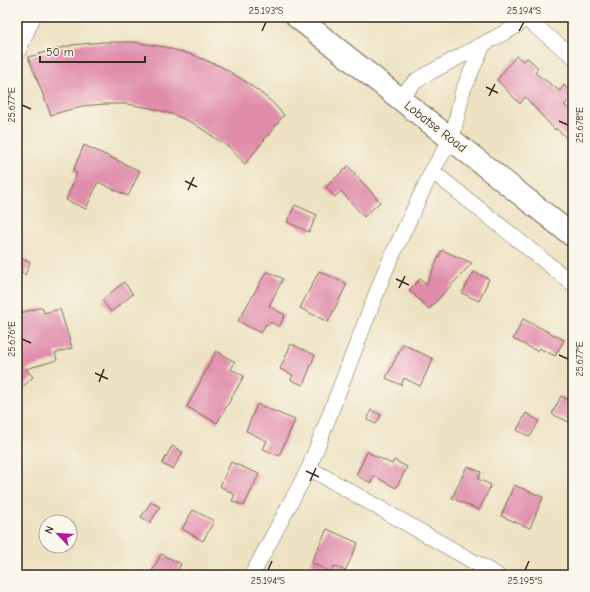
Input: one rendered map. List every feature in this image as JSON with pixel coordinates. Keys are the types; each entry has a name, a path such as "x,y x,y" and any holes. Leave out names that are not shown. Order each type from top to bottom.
{"highway":[{"name":"Lobatse Road","path":"297,17 452,138 573,236"}],"street":[{"path":"17,54 33,17"},
{"path":"400,97 416,81 456,57 483,45 513,28 527,18 573,56"},
{"path":"252,575 309,468 384,271 432,171 452,138 464,90 483,45"},
{"path":"432,171 573,284"},
{"path":"309,468 497,575"}],"building":[{"path":"103,42 133,42 164,47 193,55 222,67 248,83 272,102 284,115 245,164 230,148 193,123 172,114 150,108 127,104 105,104 82,106 51,115 28,57 72,45"},
{"path":"516,56 523,61 528,58 538,68 535,73 560,91 564,85 573,93 573,97 564,105 573,112 573,144 556,128 555,130 525,97 520,104 497,80"},
{"path":"84,145 140,171 128,196 98,182 86,209 66,200 77,173 73,171"},
{"path":"348,166 380,202 364,217 341,191 335,197 326,187"},
{"path":"295,205 317,215 309,232 287,222"},
{"path":"442,250 472,263 429,309 409,290 420,279 426,285"},
{"path":"17,257 30,262 25,275 17,271"},
{"path":"267,271 283,279 269,306 285,315 279,327 270,322 268,325 266,324 261,333 238,321"},
{"path":"319,271 347,284 328,322 300,308"},
{"path":"474,272 489,279 479,301 462,293"},
{"path":"124,282 133,294 111,312 102,300"},
{"path":"42,307 44,313 60,309 72,348 55,353 57,360 26,369 33,377 17,392 17,314"},
{"path":"523,319 564,340 555,356 539,348 537,351 513,339"},
{"path":"291,344 315,355 303,385 291,380 293,375 280,369"},
{"path":"403,344 433,359 420,386 404,378 401,385 386,378"},
{"path":"216,351 235,362 231,369 244,376 217,423 187,407"},
{"path":"561,396 573,402 573,424 552,414"},
{"path":"257,404 295,420 279,456 263,449 267,441 246,431"},
{"path":"371,410 381,415 376,424 367,420"},
{"path":"526,413 539,421 530,437 517,430"},
{"path":"172,446 183,452 173,469 162,464"},
{"path":"367,452 392,464 394,460 407,467 396,488 374,476 371,483 356,475"},
{"path":"231,462 259,474 244,506 232,501 235,495 220,486"},
{"path":"467,466 481,472 478,479 491,485 479,510 452,498"},
{"path":"514,485 543,497 530,528 501,516"},
{"path":"151,502 160,507 150,523 141,517"},
{"path":"193,510 214,521 203,541 182,529"},
{"path":"327,529 358,543 345,571 334,566 331,572 311,563"},
{"path":"161,554 181,564 176,575 150,575"}]}
